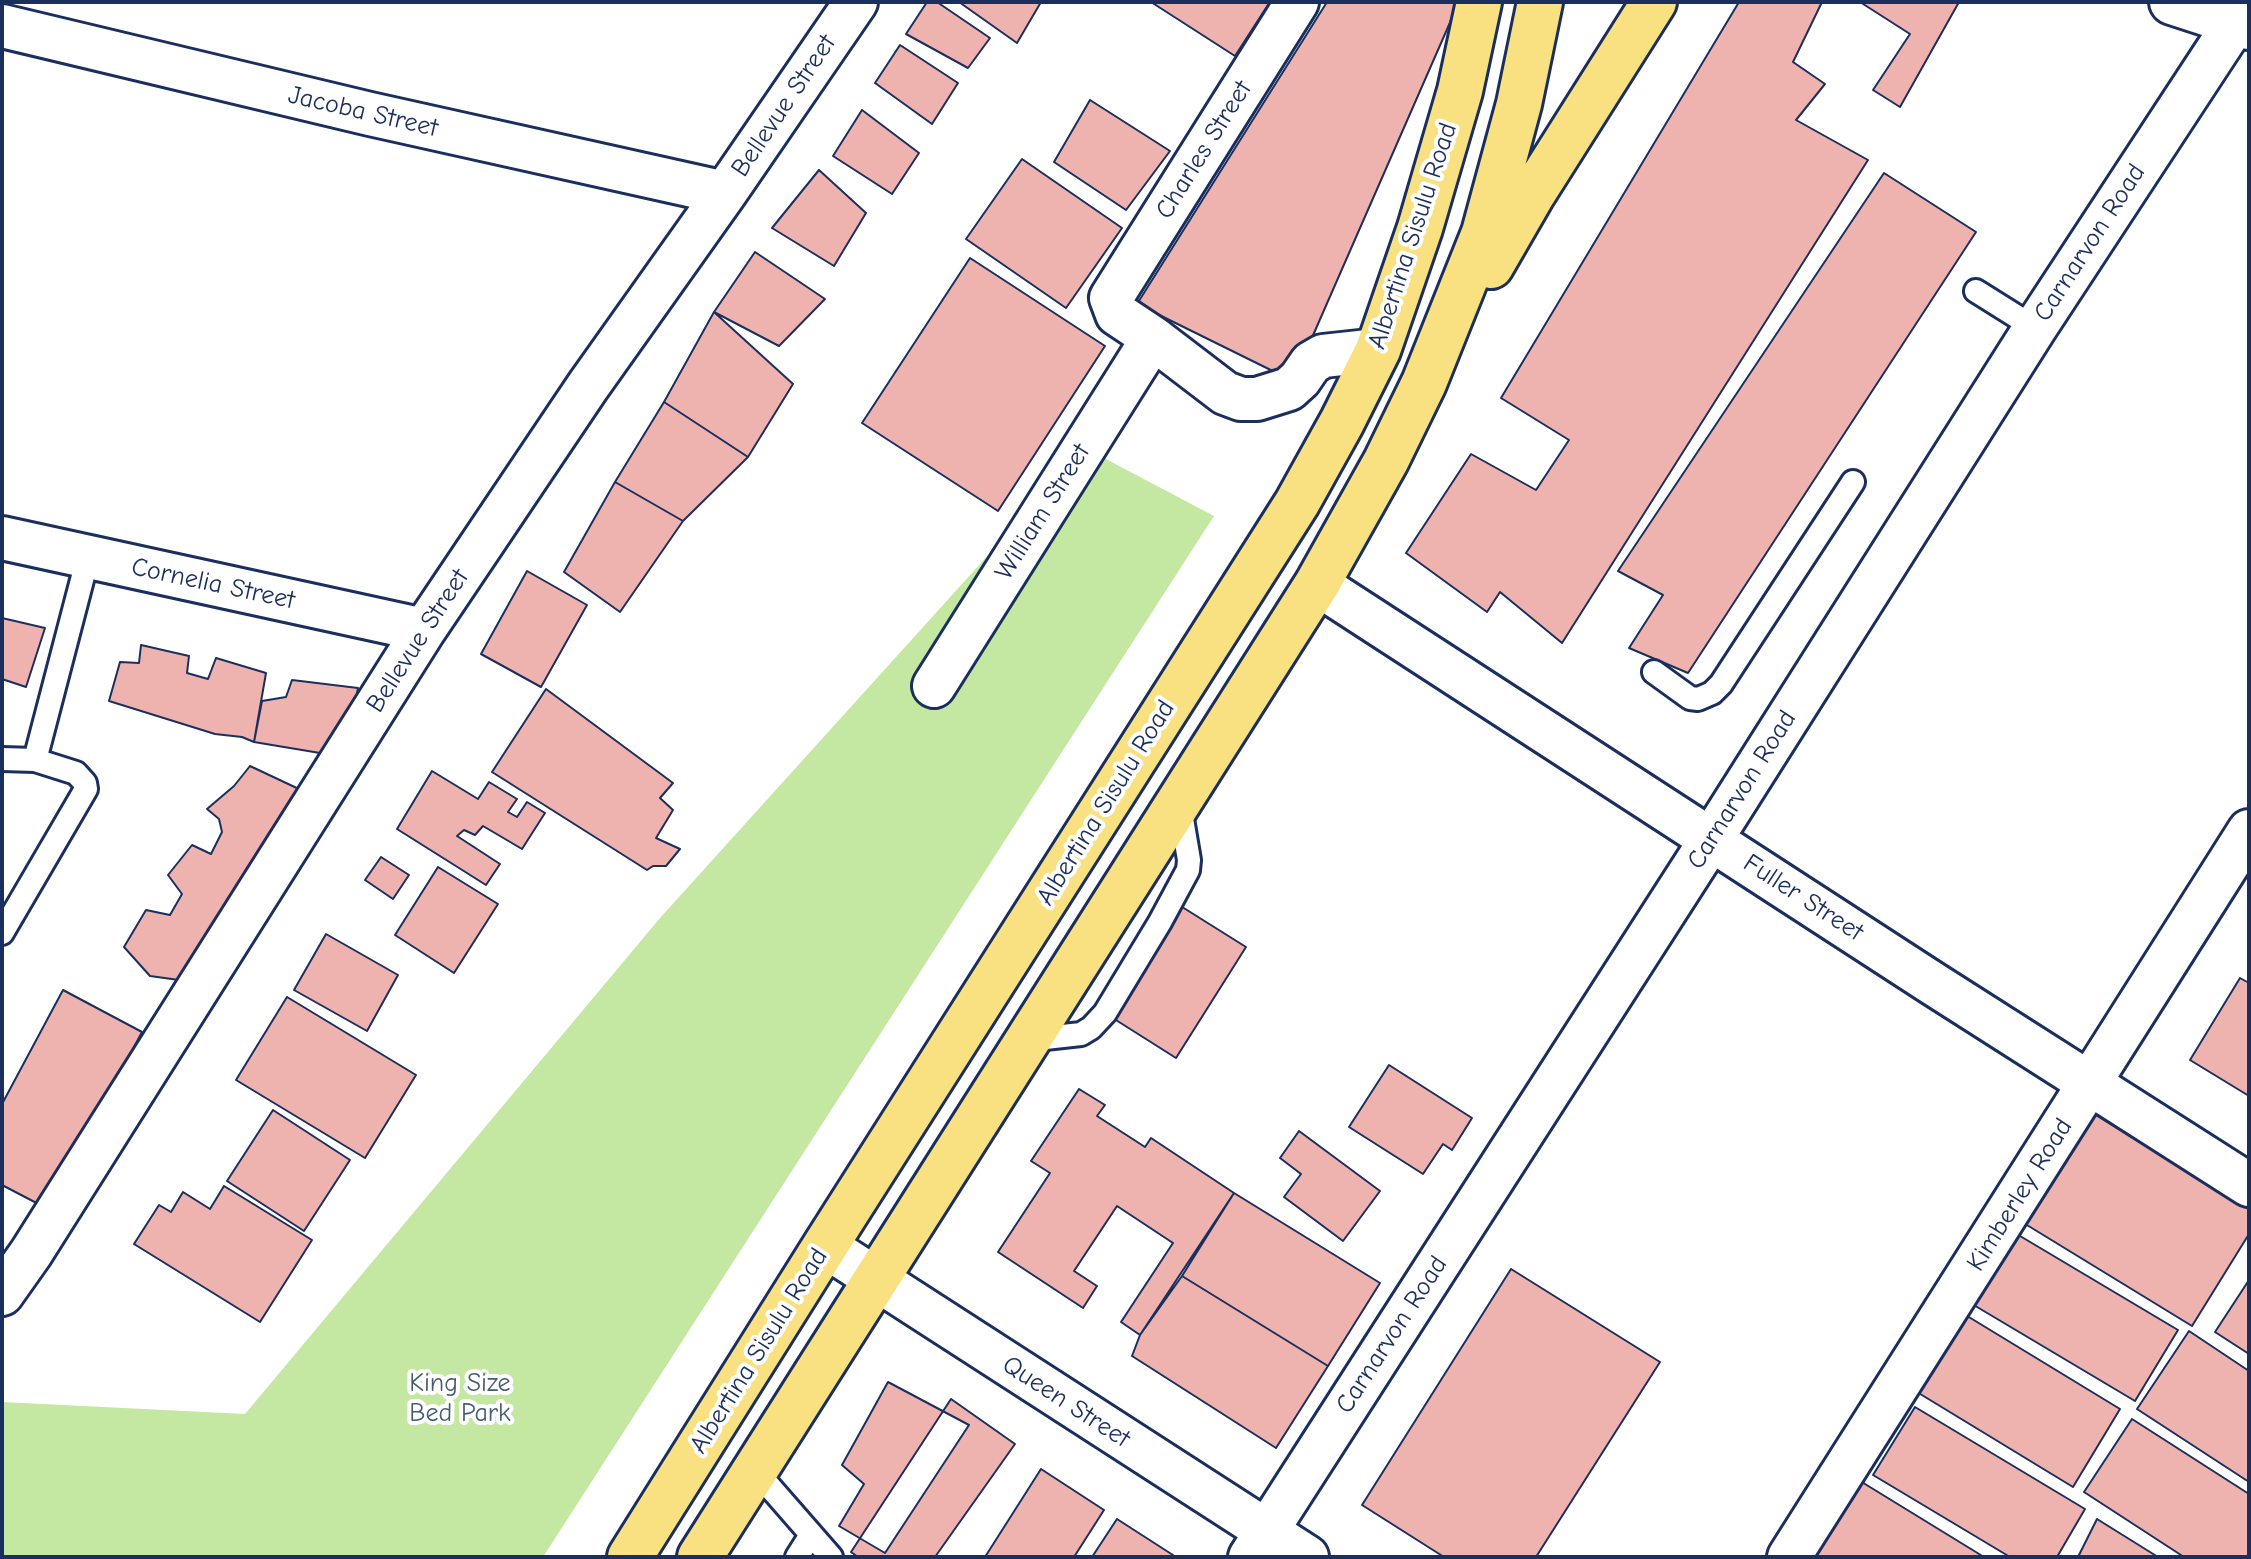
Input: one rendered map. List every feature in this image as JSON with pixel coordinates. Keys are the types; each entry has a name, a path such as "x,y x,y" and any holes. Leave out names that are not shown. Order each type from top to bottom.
{"main road":[{"name":"Albertina Sisulu Road","path":"630,1557 1297,503 1342,422 1378,350 1441,158 1460,91 1479,2"},
{"path":"1424,383 1484,233 1519,104 1540,2"},
{"path":"700,1557 1317,584 1386,461 1424,383 1532,195 1654,2"},
{"path":"2172,2 2242,25"}],"street":[{"name":"Bellevue Street","path":"2,1294 16,1250 424,630 588,386 856,2"},
{"name":"Charles Street","path":"1153,338 1117,314 1111,298 1297,2"},
{"name":"Carnarvon Road","path":"1258,1544 1712,838 2035,328 2242,25"},
{"name":"Jacoba Street","path":"2,26 386,118 725,193"},
{"path":"1153,338 1225,393 1241,399 1257,399 1289,389 1311,363 1323,356 1378,350"},
{"name":"William Street","path":"934,686 1153,338"},
{"name":"Cornelia Street","path":"2,538 424,630"},
{"name":"Fuller Street","path":"1317,584 2249,1185"},
{"name":"Kimberley Road","path":"1789,1557 2249,831"},
{"name":"Queen Street","path":"825,1246 1258,1544 1307,1557"}],"lane":[{"path":"1976,291 2035,328"},
{"path":"1654,672 1690,698 1698,699 1712,693 1721,684 1853,482"},
{"path":"35,760 88,557"},
{"path":"2,759 35,760 76,773 86,789 2,933"},
{"path":"755,1470 831,1557"},
{"path":"797,1557 811,1535"}],"green space":[{"name":"King Size Bed Park","path":"1085,448 1214,516 543,1557 2,1557 2,1402 245,1414 660,918"}],"building":[{"path":"927,2 937,2 990,38 968,68 906,34"},
{"path":"959,2 1041,2 1017,43"},
{"path":"1151,2 1270,2 1235,56"},
{"path":"1327,2 1459,2 1293,381 1137,304"},
{"path":"1739,2 1822,2 1793,62 1825,84 1796,120 1868,160 1562,643 1500,592 1487,612 1406,553 1471,454 1536,490 1569,440 1501,398"},
{"path":"1860,2 1959,2 1900,107 1873,90 1910,34"},
{"path":"900,45 958,83 932,124 875,83"},
{"path":"1090,100 1170,151 1126,210 1054,162"},
{"path":"862,110 919,153 892,194 833,156"},
{"path":"1022,159 1122,228 1066,308 966,239"},
{"path":"819,170 866,213 834,266 772,228"},
{"path":"1884,173 1976,232 1688,673 1629,648 1663,595 1618,571"},
{"path":"755,252 825,299 779,346 714,312"},
{"path":"970,258 1105,346 998,511 862,423"},
{"path":"714,312 793,384 748,457 664,402"},
{"path":"664,402 748,457 683,521 615,482"},
{"path":"615,482 683,521 620,612 564,572"},
{"path":"527,571 587,605 541,687 481,654"},
{"path":"2,618 45,628 26,687 2,679"},
{"path":"141,645 189,656 187,673 208,679 216,658 266,673 254,742 242,737 215,734 109,701 120,662 139,663"},
{"path":"292,680 358,688 354,711 338,756 254,742 262,701 286,697"},
{"path":"546,689 673,783 660,798 673,810 656,838 680,849 666,866 653,866 647,870 492,772"},
{"path":"250,766 301,790 179,980 150,976 124,947 146,910 170,915 182,894 168,875 192,845 211,854 222,832 219,819 207,809 234,786"},
{"path":"432,771 478,799 489,782 517,799 508,812 517,817 527,802 545,813 522,849 483,826 475,835 464,830 457,836 500,864 486,885 397,829"},
{"path":"381,857 409,875 393,899 365,880"},
{"path":"438,867 498,904 454,973 395,935"},
{"path":"1179,905 1246,947 1176,1058 1108,1015"},
{"path":"326,934 398,975 367,1031 294,990"},
{"path":"2240,978 2249,983 2249,1096 2190,1060"},
{"path":"63,990 142,1032 48,1209 2,1185 2,1104"},
{"path":"287,997 416,1075 365,1158 236,1080"},
{"path":"1389,1065 1472,1118 1452,1150 1443,1144 1423,1174 1349,1127"},
{"path":"1079,1089 1105,1105 1097,1116 1145,1147 1151,1138 1234,1193 1140,1335 1121,1322 1173,1243 1117,1206 1074,1271 1097,1286 1083,1308 998,1252 1050,1173 1031,1161"},
{"path":"273,1110 350,1160 304,1231 227,1181"},
{"path":"2091,1112 2249,1209 2249,1234 2192,1326 2022,1222"},
{"path":"1299,1131 1380,1191 1343,1241 1284,1197 1301,1174 1280,1158"},
{"path":"224,1186 312,1240 260,1322 134,1244 159,1205 171,1212 183,1192 210,1209"},
{"path":"1234,1193 1380,1283 1328,1366 1182,1276"},
{"path":"2010,1230 2178,1330 2135,1401 1967,1301"},
{"path":"1511,1269 1660,1362 1536,1557 1444,1557 1362,1505"},
{"path":"1182,1276 1328,1366 1276,1448 1132,1356 1140,1335"},
{"path":"2249,1280 2249,1354 2215,1332"},
{"path":"1959,1311 2120,1409 2073,1487 1912,1389"},
{"path":"2189,1331 2249,1371 2249,1482 2137,1409"},
{"path":"888,1382 969,1425 885,1553 839,1526 864,1484 842,1465"},
{"path":"951,1399 1015,1444 935,1557 858,1557 851,1552"},
{"path":"1915,1407 2085,1509 2057,1557 2010,1557 1873,1475"},
{"path":"2132,1419 2249,1494 2249,1557 2184,1557 2084,1492"},
{"path":"1041,1469 1104,1510 1074,1557 985,1557"},
{"path":"1852,1476 1984,1557 1810,1557"},
{"path":"1117,1519 1176,1557 1092,1557"},
{"path":"2097,1519 2158,1557 2078,1557"}]}
